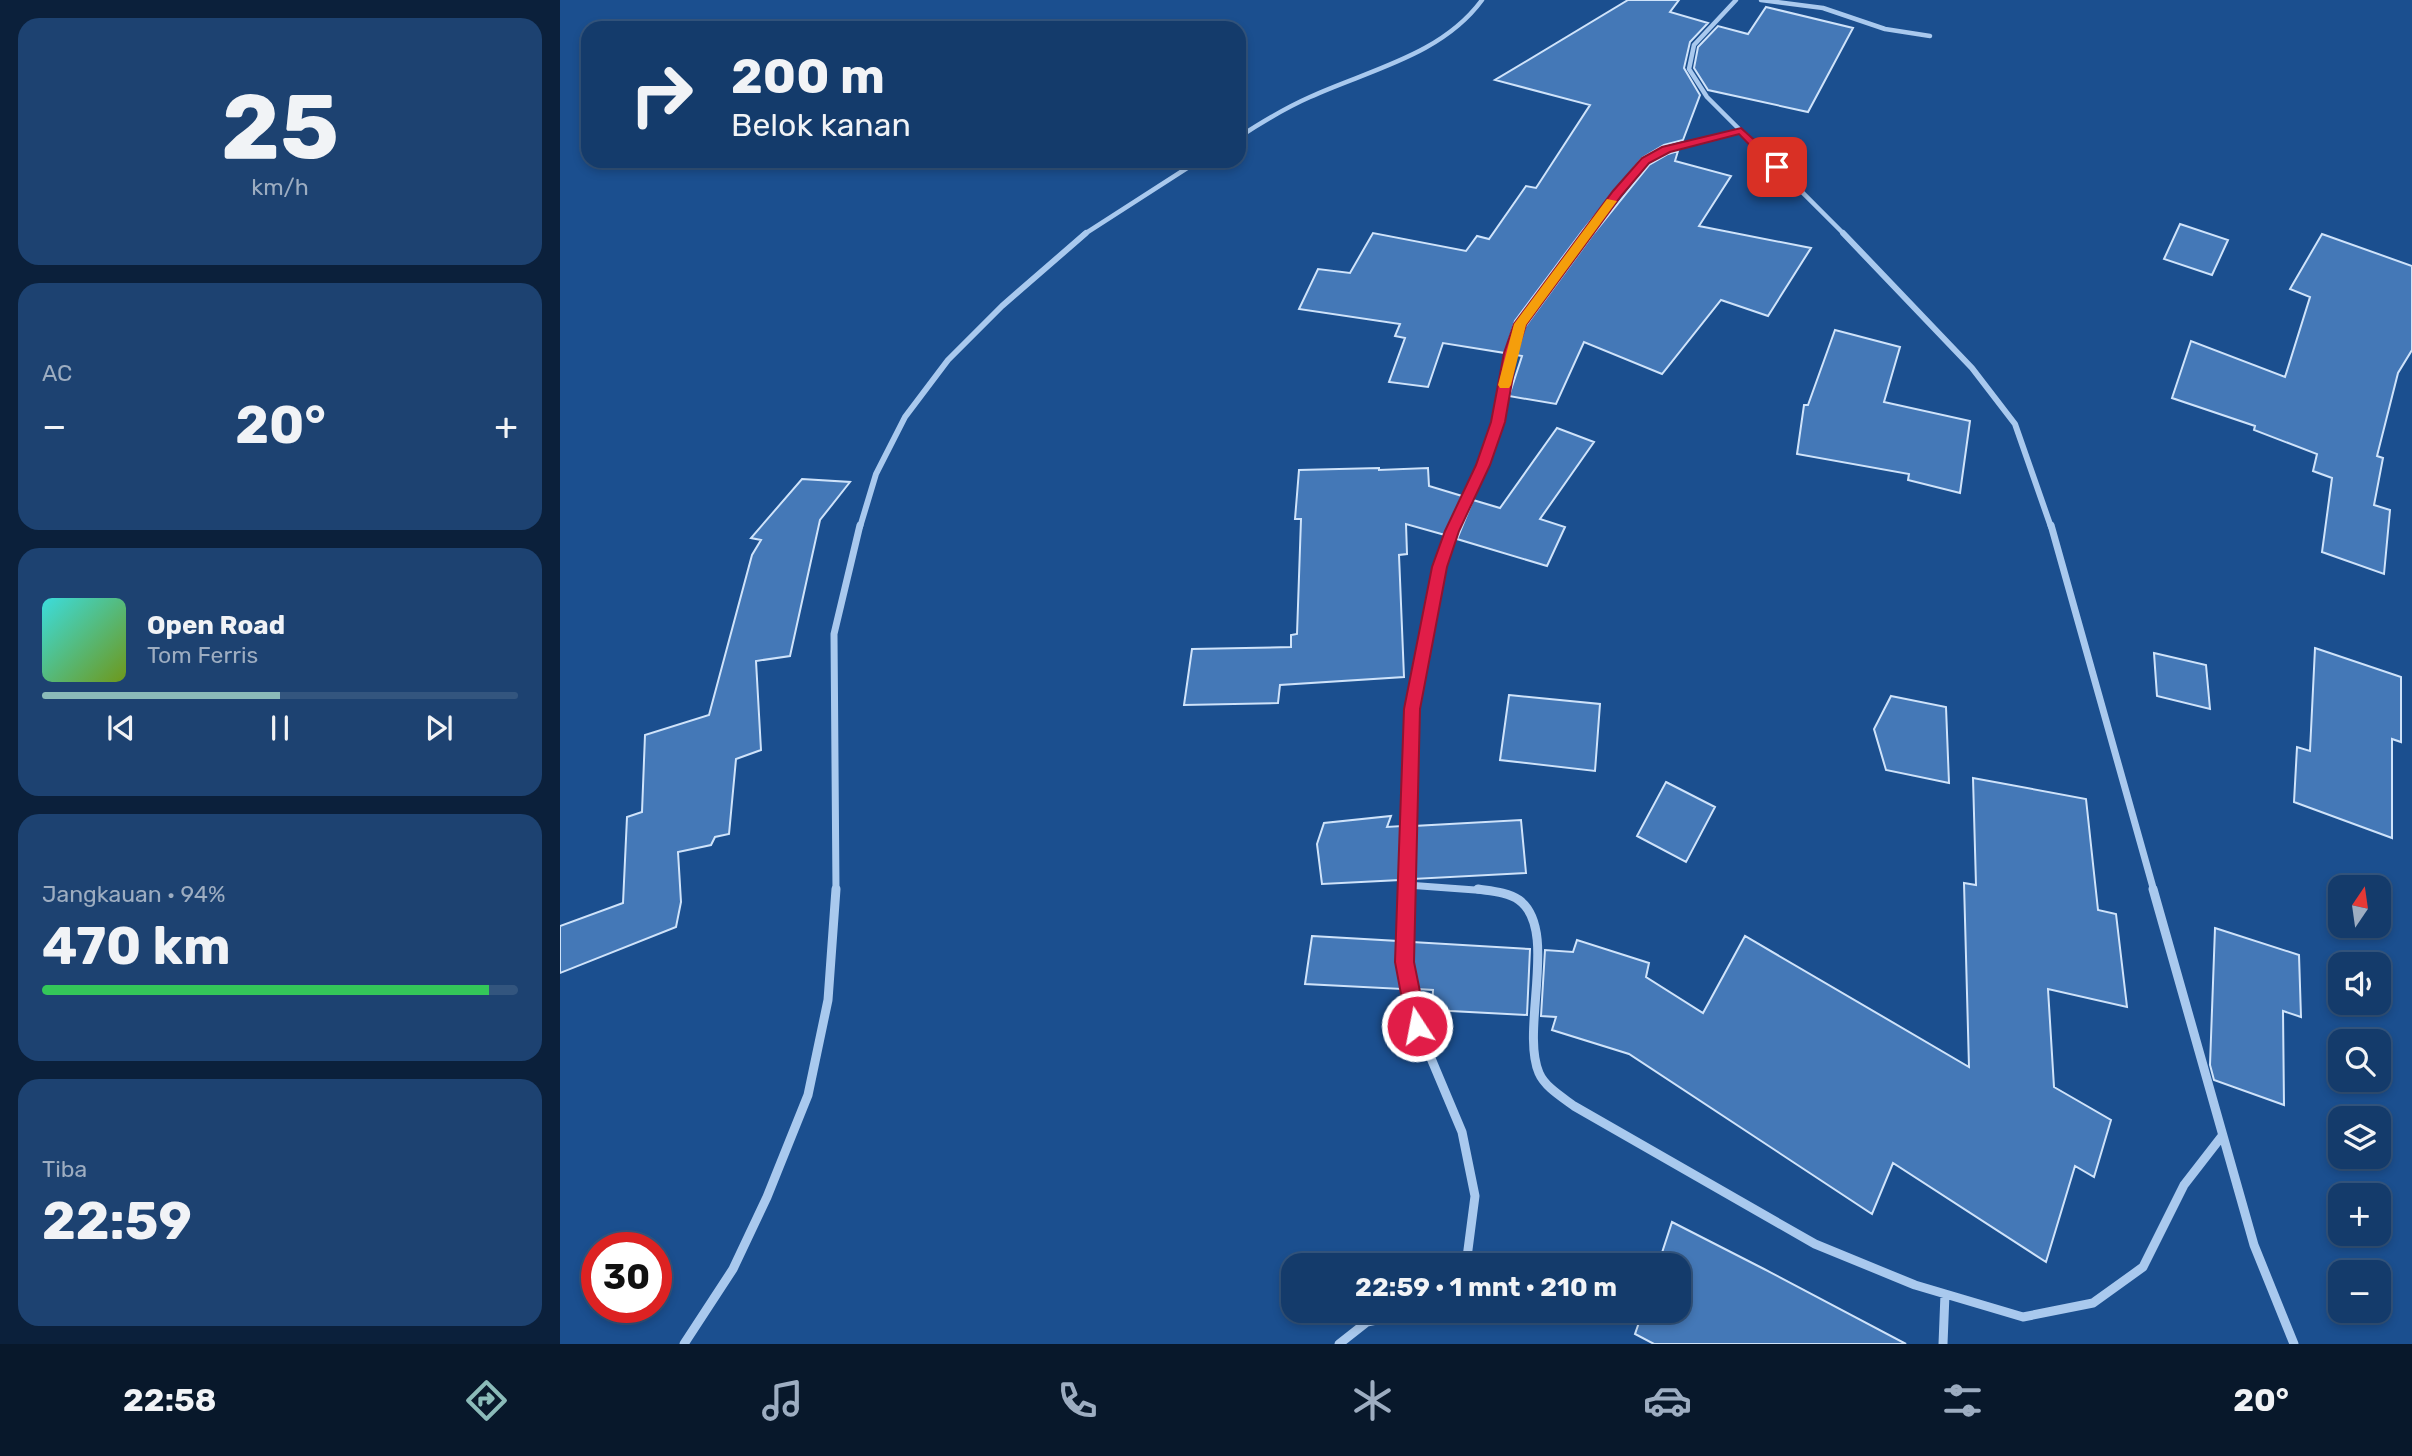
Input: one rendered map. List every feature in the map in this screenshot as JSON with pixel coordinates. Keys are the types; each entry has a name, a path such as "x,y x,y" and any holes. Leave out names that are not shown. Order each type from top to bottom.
{"street":[{"path":"1246,132 1290,106 1424,48 1456,31 1477,12 1482,0"},
{"path":"1736,0 1694,45 1689,69 1707,97 1903,293 1972,368 2015,424 2046,509 2254,1245 2294,1344"},
{"path":"1761,0 1823,8 1885,29 1930,36"},
{"path":"1468,1253 1475,1196 1462,1132 1417,1026 1404,962 1412,709 1440,567 1452,531 1483,465 1498,422 1511,353 1520,324 1617,194 1646,161 1666,149 1741,131"},
{"path":"684,1344 733,1269 767,1197 808,1095 828,1000 836,902 834,634 854,545 876,474 905,417 948,360 1002,306 1074,241 1187,168"},
{"path":"1407,885 1489,892 1520,899 1532,912 1535,936 1535,1047 1538,1073 1550,1087 1574,1106 1815,1244 1915,1285 2023,1317 2093,1303 2143,1267 2184,1185 2222,1136"},
{"path":"1942,1344 1945,1294"},
{"path":"1339,1344 1366,1323"}],"building":[{"path":"1628,0 1679,0 1670,12 1708,23 1690,42 1684,68 1700,95 1683,140 1664,145 1642,158 1583,230 1515,321 1505,353 1443,343 1428,387 1389,382 1405,338 1395,336 1400,324 1299,309 1318,269 1350,273 1373,233 1466,251 1477,236 1489,239 1526,186 1536,188 1590,105 1495,80"},
{"path":"1766,7 1853,28 1808,112 1708,90 1694,68 1698,47 1718,26 1748,34"},
{"path":"1678,151 1675,161 1731,176 1699,226 1811,248 1768,316 1721,300 1662,374 1584,342 1556,404 1509,396 1522,356 1516,355 1525,327 1594,233 1649,165"},
{"path":"2180,224 2228,240 2212,275 2164,259"},
{"path":"2322,234 2412,266 2412,350 2398,373 2377,456 2383,458 2374,505 2390,510 2384,574 2322,552 2332,478 2313,471 2317,454 2254,430 2255,426 2172,398 2191,341 2285,377 2310,297 2290,289"},
{"path":"1835,330 1900,347 1884,402 1970,421 1960,493 1908,480 1909,474 1797,454 1804,405 1808,405"},
{"path":"1557,428 1594,442 1540,519 1565,527 1547,566 1457,539 1473,500 1500,508"},
{"path":"1428,468 1429,486 1462,496 1445,535 1406,524 1407,554 1399,555 1404,677 1280,685 1278,703 1184,705 1192,649 1291,647 1291,635 1297,634 1301,519 1295,519 1299,470"},
{"path":"802,479 850,482 820,520 790,656 756,661 761,750 736,759 729,834 715,837 711,845 678,852 681,902 676,927 560,973 560,926 623,903 627,817 642,812 645,735 709,715 752,555 761,540 751,538"},
{"path":"2315,648 2401,677 2401,742 2392,739 2392,838 2294,802 2297,747 2310,751"},
{"path":"2154,653 2206,665 2210,709 2157,696"},
{"path":"1509,695 1600,704 1595,771 1500,760"},
{"path":"1891,696 1946,707 1949,783 1886,770 1874,729"},
{"path":"1973,778 2086,799 2098,910 2116,914 2127,1007 2048,989 2054,1087 2111,1120 2094,1177 2075,1166 2046,1262 1893,1163 1872,1214 1629,1054 1552,1030 1556,1017 1541,1016 1545,950 1573,952 1577,940 1649,963 1646,977 1703,1013 1745,936 1969,1067 1964,883 1976,885"},
{"path":"1666,782 1715,807 1686,862 1637,836"},
{"path":"1391,816 1387,827 1402,826 1400,880 1322,884 1317,844 1324,823"},
{"path":"1521,820 1526,873 1413,879 1414,826"},
{"path":"2215,928 2299,955 2301,1017 2283,1011 2284,1105 2214,1080 2210,1065"},
{"path":"1312,936 1398,941 1397,963 1402,989 1305,984"},
{"path":"1412,942 1530,949 1527,1015 1432,1010 1433,990 1417,989 1411,961"},
{"path":"1672,1222 1906,1344 1654,1344 1635,1334 1639,1323 1691,1323 1691,1253 1662,1253"}],"slow traffic":[{"path":"1505,385 1520,324 1611,201"}],"route":[{"path":"1417,1026 1404,962 1412,709 1440,567 1452,531 1483,465 1498,422 1511,353 1520,324 1617,194 1646,161 1666,149 1741,131 1777,167"}]}
